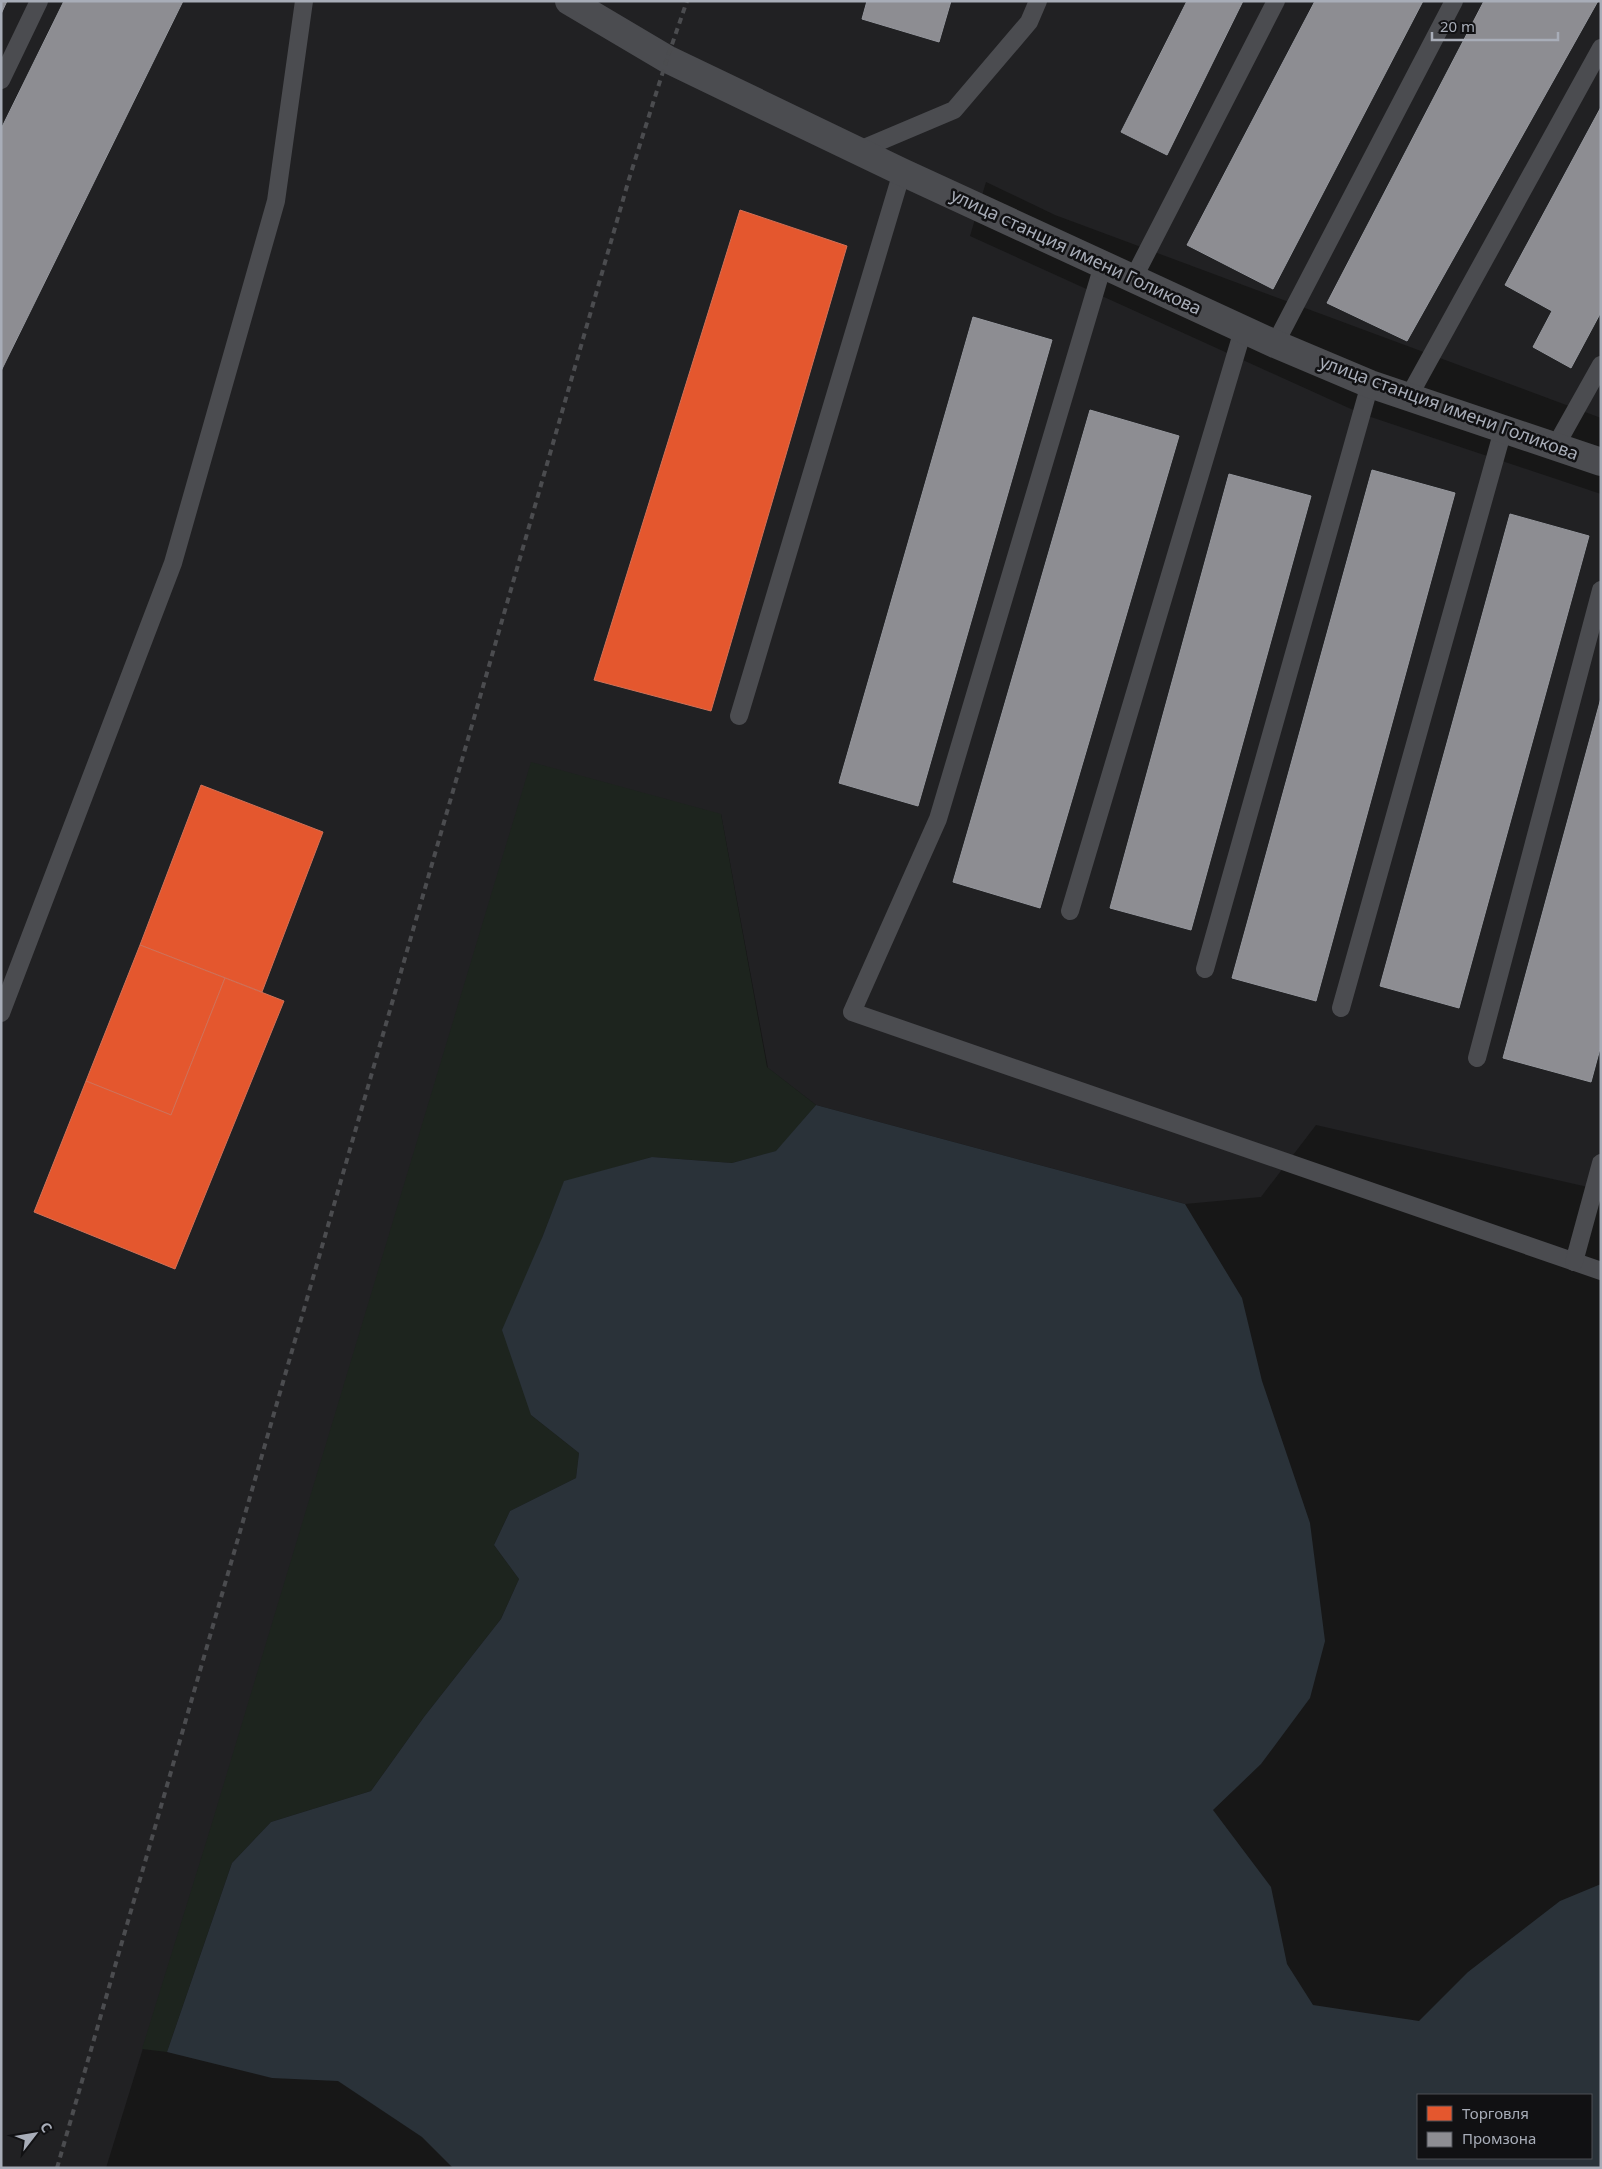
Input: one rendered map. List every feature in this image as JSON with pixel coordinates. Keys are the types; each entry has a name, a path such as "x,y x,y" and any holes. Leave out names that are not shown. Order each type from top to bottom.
{"street":[{"name":"улица станция имени Голикова","path":"569,1 667,59 857,151 1243,330 1370,384 1601,462"}],"lane":[{"path":"1,80 39,1"},
{"path":"1,1014 172,563 276,201 304,1"},
{"path":"857,151 954,110 1029,22 1038,1"},
{"path":"1133,279 1276,1"},
{"path":"1275,344 1454,1"},
{"path":"1408,398 1601,48"},
{"path":"739,716 902,172"},
{"path":"1103,265 938,819 852,1012 1601,1271"},
{"path":"1070,911 1243,330"},
{"path":"1555,447 1601,365"},
{"path":"1205,969 1370,384"},
{"path":"1341,1008 1503,430"},
{"path":"1477,1058 1601,590"},
{"path":"1574,1262 1601,1163"}],"shaded area":[{"path":"1,1 1601,1 1601,418 1055,215 986,182 970,236 1362,414 1601,494 1601,1190 1316,1125 1261,1197 1185,1204 816,1105 768,1068 721,814 332,1437 106,2168 1,2168"},
{"path":"531,762 721,814 767,1067 816,1105 777,1151 732,1163 652,1157 564,1182 542,1238 531,1415 579,1453 576,1478 510,1511 494,1545 519,1579 501,1619 424,1717 371,1791 271,1822 232,1863 167,2052 142,2049 212,1823"},
{"path":"816,1105 1185,1204 1242,1298 1262,1381 1310,1523 1325,1641 1310,1698 1261,1764 1213,1810 1271,1887 1287,1964 1313,2005 1419,2021 1468,1972 1560,1901 1601,1884 1601,2168 453,2168 422,2137 338,2081 272,2078 167,2052 232,1863 271,1822 371,1791 424,1717 501,1619 519,1579 494,1545 510,1511 576,1478 579,1453 531,1415 502,1330 542,1238 564,1181 652,1157 732,1163 776,1151"}],"building: Торговля":[{"path":"740,210 847,246 711,711 594,680"},
{"path":"201,785 323,832 262,992 140,945"},
{"path":"140,945 225,978 171,1115 86,1081"},
{"path":"225,978 284,1001 175,1269 34,1212 86,1081 171,1115"}],"building: Промзона":[{"path":"1,1 7,1 1,14"},
{"path":"64,1 183,1 1,371 1,129"},
{"path":"867,1 951,1 939,42 862,19"},
{"path":"1187,1 1243,1 1167,155 1121,132"},
{"path":"1315,1 1423,1 1273,289 1187,245"},
{"path":"1484,1 1598,1 1407,341 1327,303"},
{"path":"1601,107 1601,312 1571,368 1533,347 1552,311 1505,285"},
{"path":"973,317 1052,340 918,806 839,783"},
{"path":"1090,410 1179,436 1040,908 953,882"},
{"path":"1372,470 1455,493 1316,1001 1232,978"},
{"path":"1229,474 1311,496 1191,930 1110,908"},
{"path":"1510,514 1589,536 1459,1008 1380,986"},
{"path":"1601,698 1601,1045 1591,1082 1503,1058"}],"railway":[{"path":"57,2168 629,179 687,1"}]}
